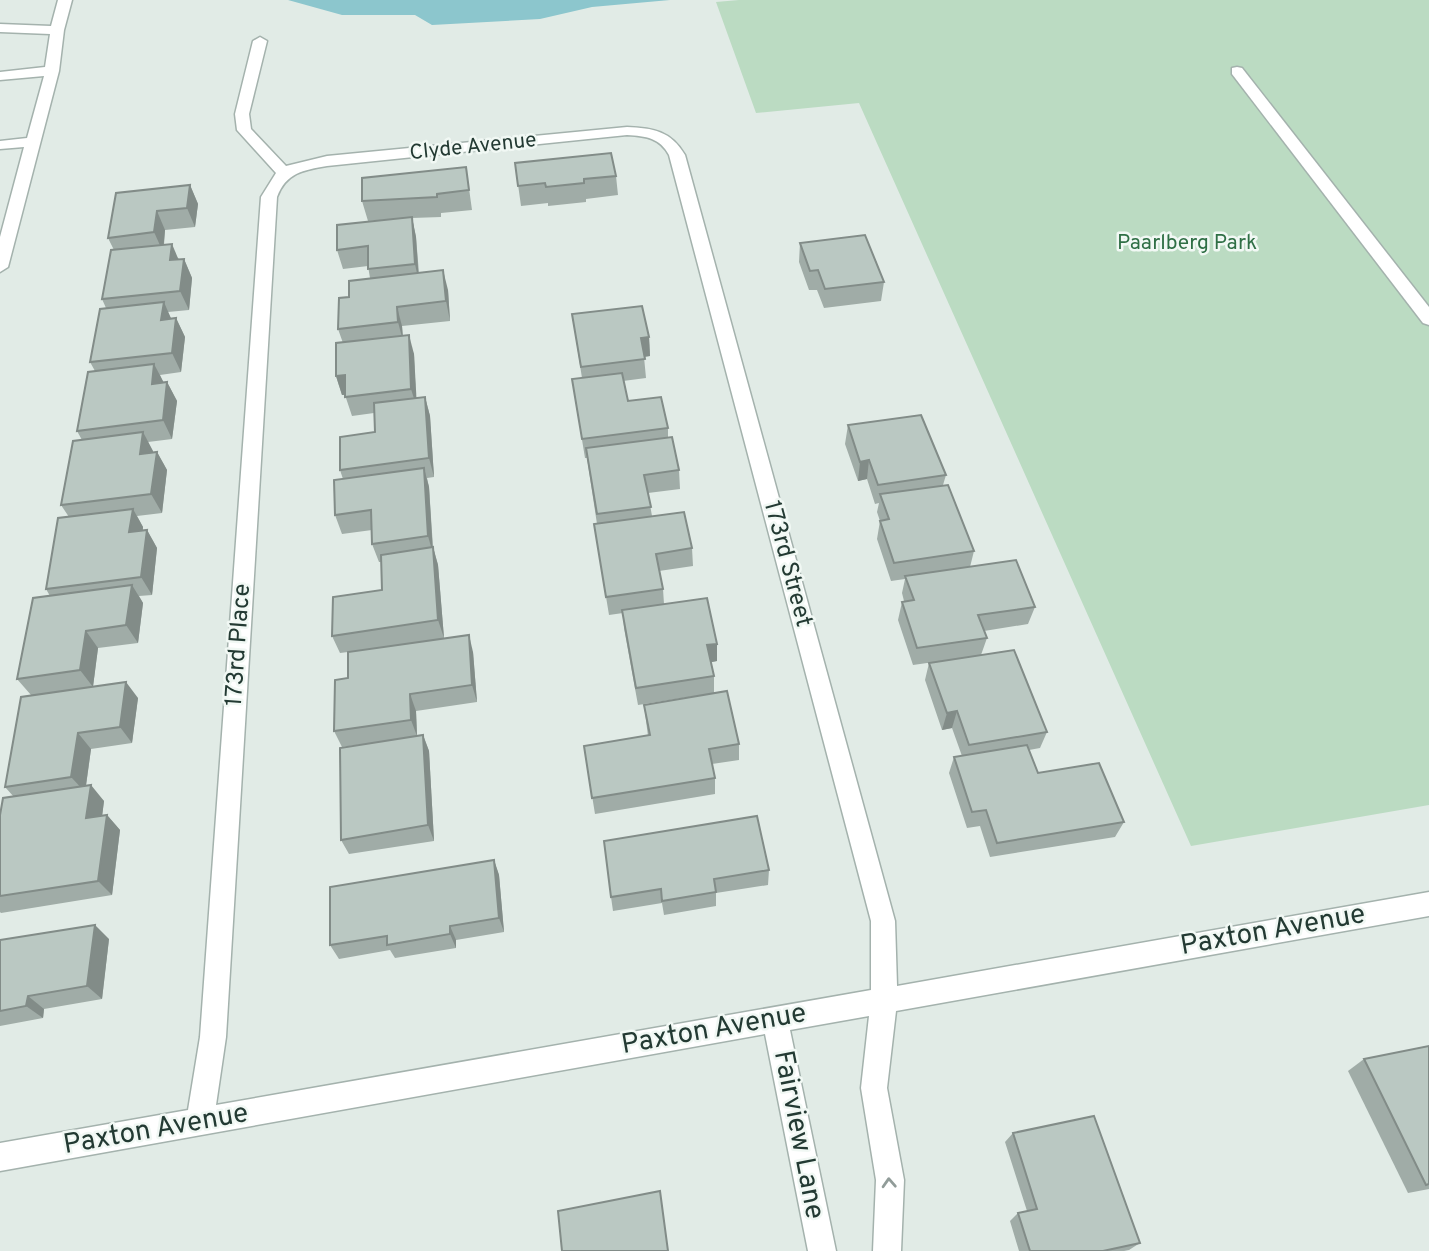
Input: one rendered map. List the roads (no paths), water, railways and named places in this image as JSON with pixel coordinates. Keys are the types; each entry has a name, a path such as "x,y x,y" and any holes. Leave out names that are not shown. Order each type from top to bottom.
{"street":[{"path":"0,267 52,71 57,30 65,0"},
{"path":"0,28 57,30"},
{"path":"260,41 242,114 244,130 284,172"},
{"path":"0,76 52,71"},
{"path":"1237,71 1429,319"},
{"name":"Clyde Avenue","path":"284,172 327,161 627,131 650,132 663,136"},
{"name":"173rd Street","path":"663,136 672,144 677,155 883,921 884,1000"},
{"path":"0,145 33,142"},
{"name":"173rd Place","path":"200,1123 213,1037 269,197 274,183 284,172"},
{"name":"Paxton Avenue","path":"0,1157 1429,904"},
{"path":"884,1000 874,1088 890,1180 887,1251"},
{"name":"Fairview Lane","path":"775,1019 822,1251"}],"water":[{"path":"288,0 670,0 592,7 540,19 432,25 415,15 342,15"}],"park label":[{"name":"Paarlberg Park","path":"1187,243"}]}
